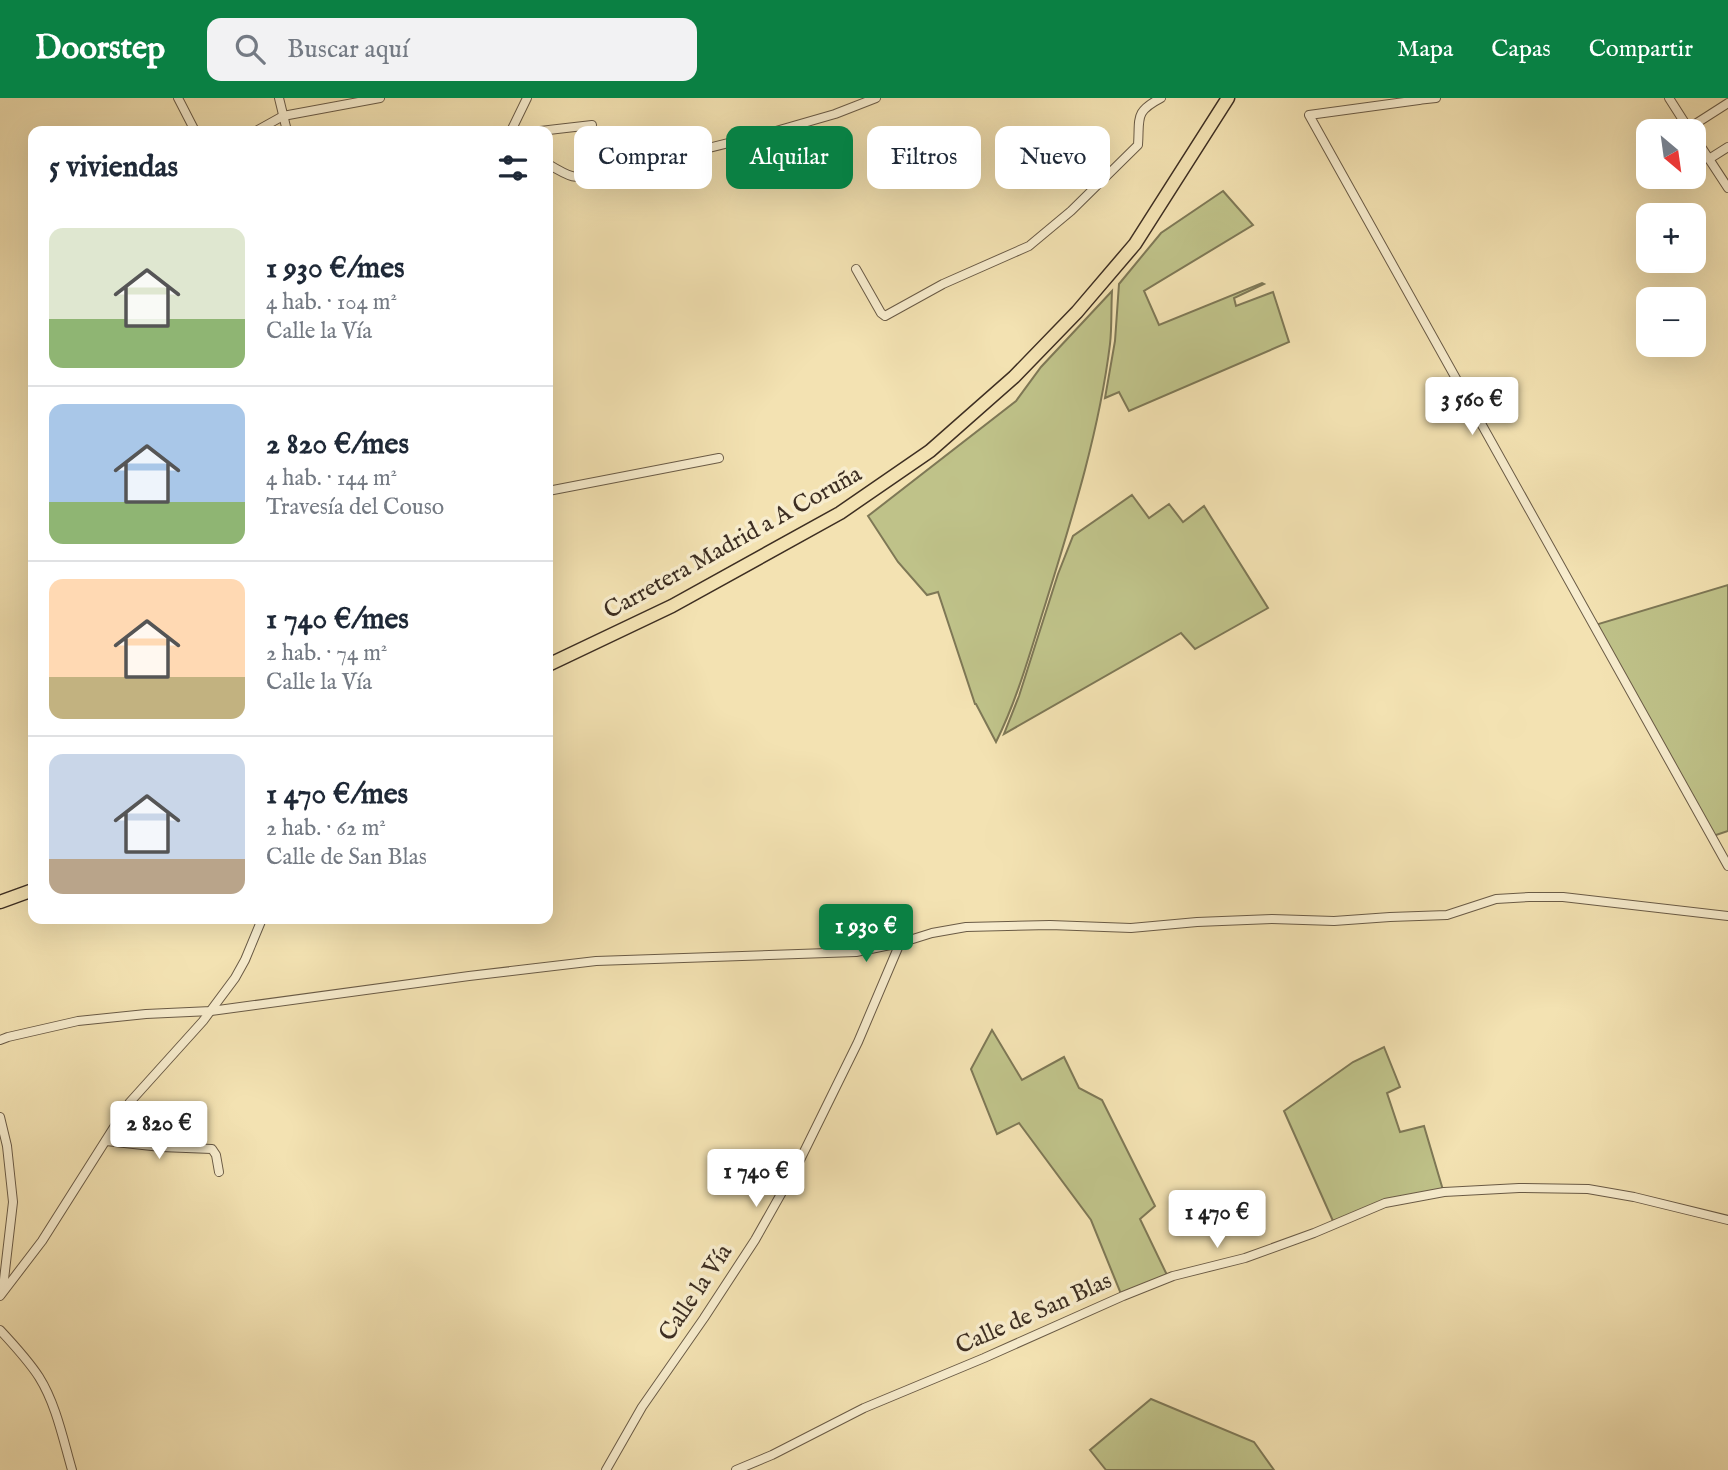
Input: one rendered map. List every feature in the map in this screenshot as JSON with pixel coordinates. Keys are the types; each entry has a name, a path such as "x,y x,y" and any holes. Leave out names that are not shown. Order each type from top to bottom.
{"highway":[{"name":"Carretera Madrid a A Coruña","path":"553,663 672,606 840,513 930,451 1014,377 1077,312 1135,244 1228,98"},
{"path":"0,902 28,892"}],"street":[{"path":"178,98 192,126"},
{"path":"279,98 286,126"},
{"path":"266,126 283,117 380,98"},
{"path":"513,126 527,98"},
{"path":"842,98 846,109"},
{"path":"553,167 564,174 583,178 709,149 835,114 876,98"},
{"path":"856,270 885,316 943,284 1029,246 1070,211 1138,145 1141,112 1146,105 1161,98"},
{"path":"1436,98 1309,115 1728,866"},
{"path":"1669,98 1683,119"},
{"path":"1706,120 1728,103"},
{"path":"553,130 592,125"},
{"path":"1709,159 1728,147"},
{"path":"1706,154 1728,187"},
{"path":"553,490 719,458"},
{"path":"0,1040 78,1021 211,1011 596,961 856,951 966,927 1050,925 1131,928 1272,919 1334,921 1447,915 1496,899 1529,897 1563,897 1728,916"},
{"path":"1,1293 42,1241 130,1102 211,1011 245,960 260,924"},
{"name":"Calle la Vía","path":"606,1470 642,1406 755,1240 786,1185 858,1042 900,943"},
{"path":"0,1117 13,1202 1,1293"},
{"path":"106,1141 212,1149 219,1172"},
{"name":"Calle de San Blas","path":"736,1470 772,1455 864,1408 939,1378 1146,1286 1173,1276 1245,1258 1385,1203 1444,1192 1519,1188 1588,1189 1634,1197 1728,1220"},
{"path":"0,1331 40,1379 50,1398 72,1470"}],"green space":[{"path":"1223,191 1253,225 1144,291 1159,325 1262,283 1264,284 1234,298 1236,306 1273,292 1289,342 1129,411 1119,392 1105,398 1115,341 1119,284 1161,233"},
{"path":"1112,291 1111,338 1099,410 1084,475 1024,673 996,742 975,704 938,592 927,595 898,562 868,516 1016,401 1041,367"},
{"path":"1132,495 1149,518 1169,504 1183,522 1204,506 1268,608 1195,649 1181,633 1004,734 1073,536"},
{"path":"1728,585 1728,831 1713,836 1595,625"},
{"path":"992,1030 1022,1080 1064,1057 1079,1088 1102,1100 1155,1206 1140,1219 1167,1275 1121,1294 1091,1220 1019,1123 997,1134 971,1069"},
{"path":"1384,1047 1400,1087 1387,1093 1400,1132 1424,1126 1443,1190 1333,1221 1284,1111 1353,1062"},
{"path":"1151,1399 1254,1442 1274,1470 1106,1470 1090,1450"}]}
